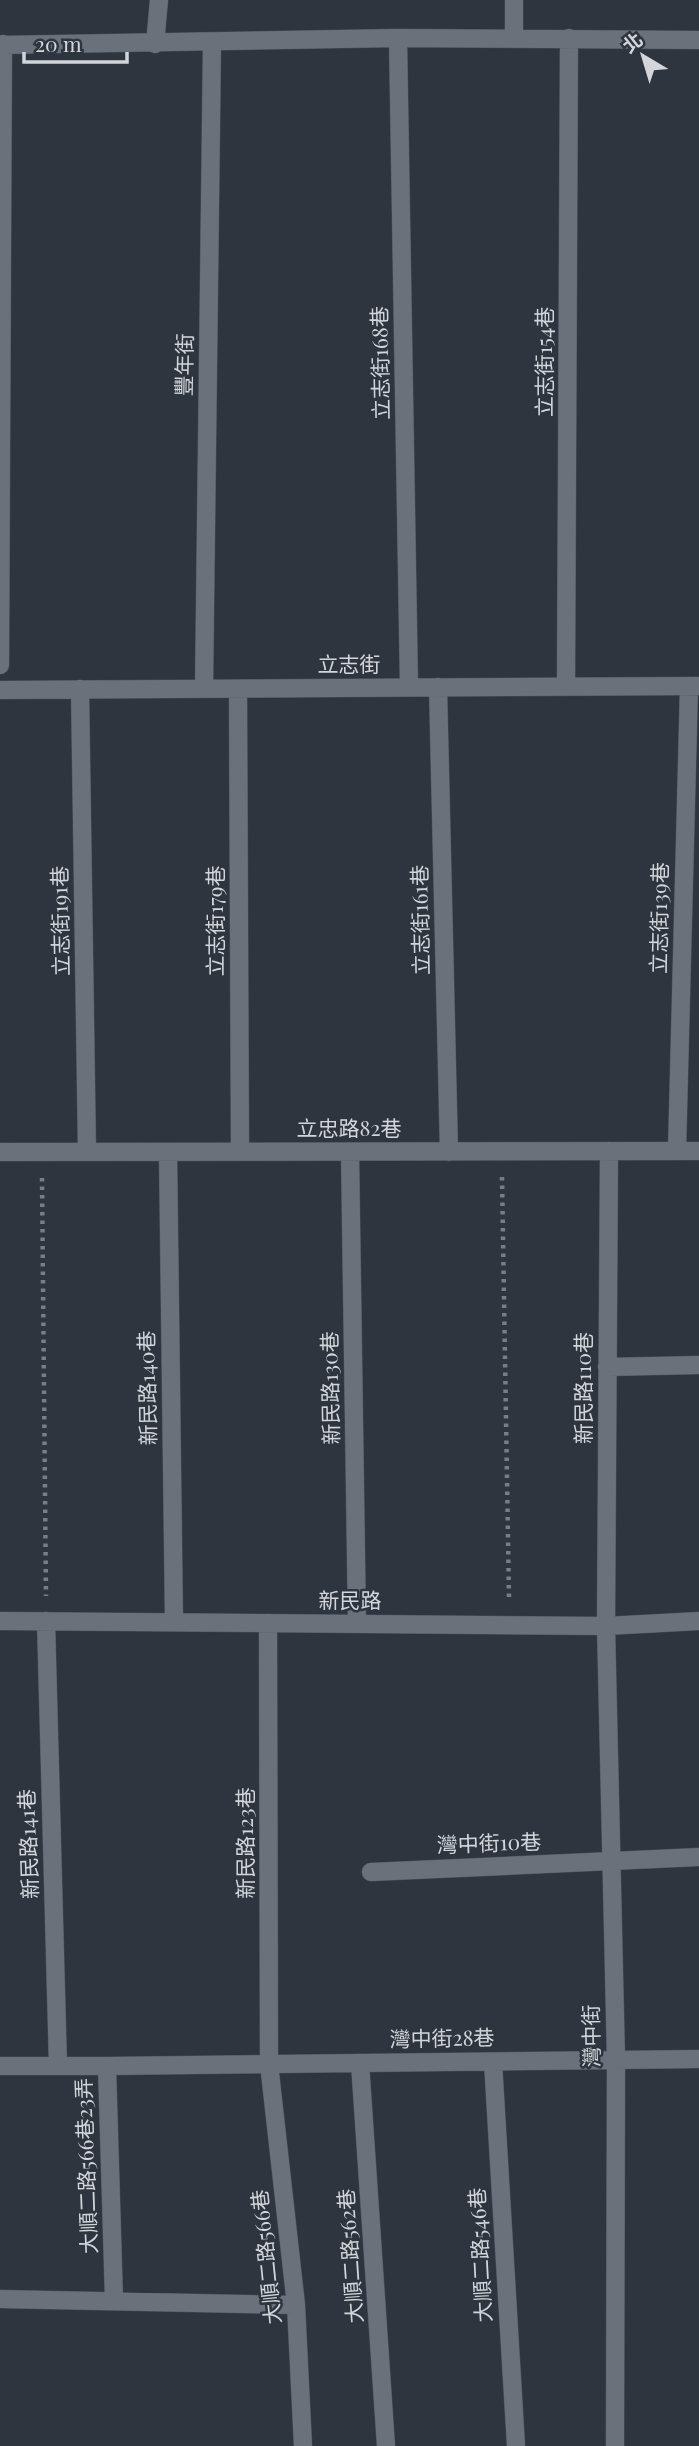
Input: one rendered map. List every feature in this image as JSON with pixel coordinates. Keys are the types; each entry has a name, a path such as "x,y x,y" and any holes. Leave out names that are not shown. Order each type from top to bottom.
{"street":[{"path":"155,44 159,0"},
{"path":"514,0 514,38"},
{"path":"0,665 2,44 155,44 398,38 699,40"},
{"name":"立志街168巷","path":"398,38 410,687"},
{"name":"立志街154巷","path":"566,686 569,38"},
{"name":"豐年街","path":"204,689 212,43"},
{"name":"立志街","path":"0,690 694,686"},
{"name":"立志街139巷","path":"677,1151 694,686"},
{"name":"立志街161巷","path":"438,687 449,1152"},
{"name":"立志街179巷","path":"238,689 240,1152"},
{"name":"立志街191巷","path":"80,690 87,1152"},
{"name":"新民路110巷","path":"606,1626 609,1151"},
{"name":"立忠路82巷","path":"0,1152 699,1151"},
{"name":"新民路140巷","path":"168,1152 174,1622"},
{"name":"新民路130巷","path":"350,1152 357,1624"},
{"path":"607,1367 699,1364"},
{"name":"新民路","path":"0,1621 606,1626 699,1621"},
{"name":"新民路141巷","path":"46,1621 58,2066"},
{"name":"新民路123巷","path":"268,1623 269,2064"},
{"name":"灣中街","path":"606,1626 616,2059 615,2446"},
{"name":"灣中街10巷","path":"371,1872 699,1857"},
{"name":"灣中街28巷","path":"269,2064 699,2059"},
{"name":"大順二路546巷","path":"493,2062 516,2446"},
{"name":"大順二路562巷","path":"360,2063 386,2446"},
{"name":"大順二路566巷23弄","path":"114,2300 107,2066 269,2064"},
{"name":"大順二路566巷","path":"269,2064 296,2305 303,2446"},
{"path":"0,2066 107,2066"},
{"path":"0,2299 296,2305"}],"path":[{"path":"41,1152 46,1621"},
{"path":"502,1152 509,1625"}]}
